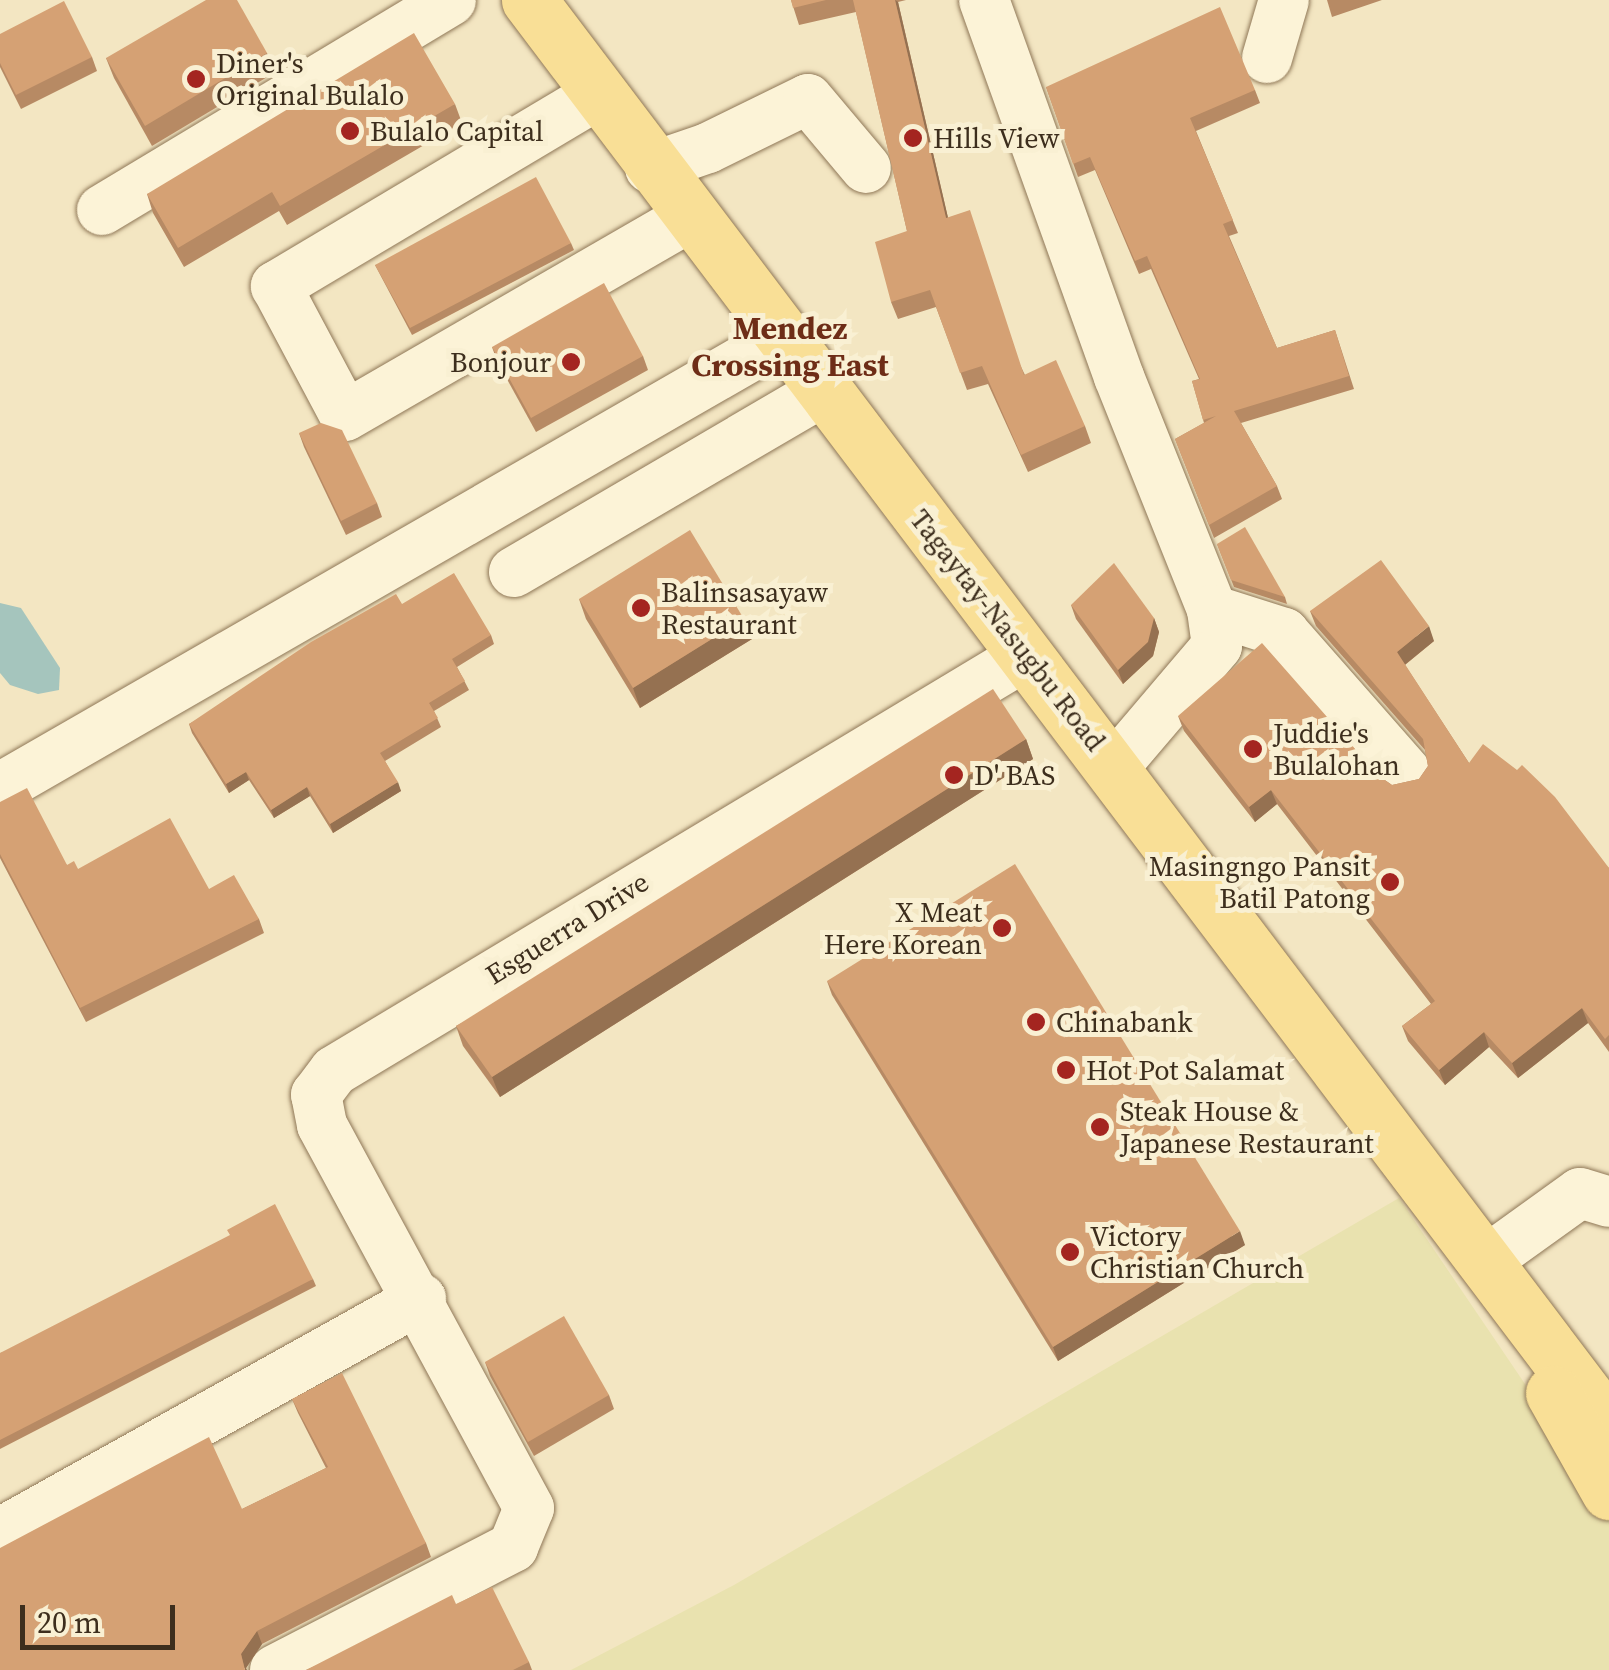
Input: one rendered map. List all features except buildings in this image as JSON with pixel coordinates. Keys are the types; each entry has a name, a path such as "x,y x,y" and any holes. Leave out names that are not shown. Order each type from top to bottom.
{"main road":[{"name":"Tagaytay-Nasugbu Road","path":"529,0 650,168 826,390 1114,767 1609,1426"},
{"name":"Tagaytay-Nasugbu Road","path":"1484,1262 1609,1380"},
{"name":"Tagaytay-Nasugbu Road","path":"1484,1262 1609,1492"}],"street":[{"path":"102,210 451,0"},
{"path":"984,0 1120,377 1212,610 1216,646 1114,767"},
{"path":"1267,58 1284,0"},
{"path":"596,95 276,286 345,416 688,217"},
{"path":"650,168 708,148 808,100 866,168"},
{"path":"0,788 784,337"},
{"path":"514,572 826,390"},
{"path":"1212,610 1284,633 1406,772"},
{"name":"Esguerra Drive","path":"275,1670 513,1547 529,1508 421,1299 322,1125 316,1095 334,1071 1026,656"},
{"path":"1484,1262 1580,1193 1609,1202"},
{"path":"0,1533 421,1299"}],"shaded area":[{"path":"1399,1198 1609,1508 1609,1670 571,1670 734,1585"}],"water":[{"path":"0,603 21,608 60,668 59,690 38,694 10,685 0,673"}],"place":[{"name":"Diner's Original Bulalo","path":"196,79"},
{"name":"Bulalo Capital","path":"350,131"},
{"name":"Hills View","path":"913,138"},
{"name":"Bonjour","path":"571,362"},
{"name":"Balinsasayaw Restaurant","path":"641,608"},
{"name":"Juddie's Bulalohan","path":"1253,749"},
{"name":"D' BAS","path":"954,775"},
{"name":"Masingngo Pansit Batil Patong","path":"1390,882"},
{"name":"X Meat Here Korean","path":"1002,928"},
{"name":"Chinabank","path":"1036,1022"},
{"name":"Hot Pot Salamat","path":"1066,1070"},
{"name":"Steak House & Japanese Restaurant","path":"1100,1127"},
{"name":"Victory Christian Church","path":"1070,1252"}],"district":[{"name":"Mendez Crossing East","path":"790,348"}]}
